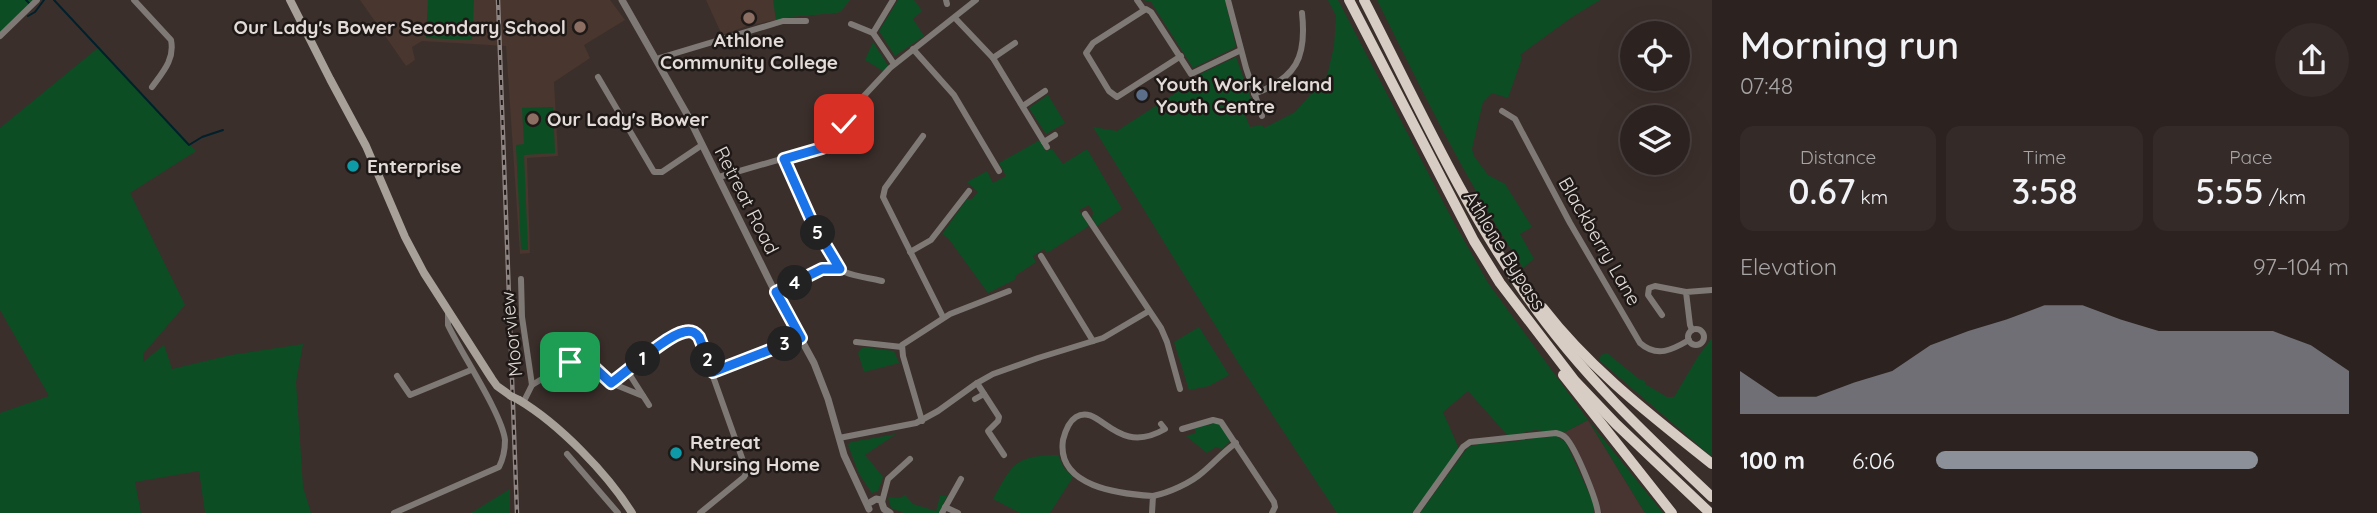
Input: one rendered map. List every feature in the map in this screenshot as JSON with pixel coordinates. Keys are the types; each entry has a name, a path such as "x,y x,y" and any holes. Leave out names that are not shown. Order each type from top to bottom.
{"highway":[{"name":"Athlone Bypass","path":"1349,0 1467,229 1500,283 1576,381 1616,424 1710,513"},
{"name":"Athlone Bypass","path":"1364,0 1461,190 1501,259 1564,346 1626,415 1712,498"},
{"path":"1461,190 1525,284 1593,365 1712,464"},
{"path":"1500,283 1513,308 1543,350 1672,513"}],"main road":[{"path":"290,0 366,146 405,237 448,311 497,386 538,412 561,432 605,478 632,513"}],"street":[{"path":"134,0 171,40 172,56 152,87"},
{"name":"Retreat Road","path":"622,0 691,115 702,145 824,387 848,465 861,490 877,508"},
{"path":"873,33 893,0"},
{"path":"719,177 825,146 862,97 894,64 976,0"},
{"path":"1137,0 1144,10 1151,12 1193,77 1241,50"},
{"path":"1228,0 1262,116"},
{"path":"0,36 36,1"},
{"path":"1144,10 1093,43 1086,51 1087,57 1109,91 1115,97 1120,96 1181,56"},
{"path":"1254,94 1281,83 1295,66 1304,40 1302,13"},
{"path":"955,18 993,58 1045,145 1055,135"},
{"path":"656,59 783,21 806,21"},
{"path":"851,23 873,33 894,64"},
{"path":"993,58 1015,43"},
{"path":"913,49 954,95 999,171"},
{"path":"598,77 654,172 662,172 702,145"},
{"path":"1023,106 1045,91"},
{"name":"Blackberry Lane","path":"1502,111 1515,119 1560,204 1642,345 1652,351 1669,352 1689,340 1695,345 1700,344 1703,334 1711,329"},
{"path":"923,136 883,194 885,204 943,317"},
{"path":"784,159 813,224 840,269 882,281"},
{"path":"910,251 931,240 969,191"},
{"path":"1085,214 1165,336 1180,389"},
{"path":"1041,256 1093,341"},
{"path":"776,292 822,269 840,269"},
{"name":"Moorview","path":"521,279 522,317 532,385"},
{"name":"Blackberry Lane","path":"1662,315 1648,295 1648,288 1655,286 1686,292 1712,290"},
{"path":"856,342 902,347 943,317 1009,291"},
{"path":"1686,292 1689,325 1692,330"},
{"path":"394,513 499,467 503,458 505,439 493,408 449,325 448,311"},
{"path":"839,438 922,421 976,383 1018,365 1107,337 1149,311"},
{"path":"1692,330 1697,329 1703,334"},
{"path":"1689,340 1692,330"},
{"path":"611,383 667,340 683,332 695,333 699,337 747,472 700,513"},
{"path":"713,372 801,338"},
{"path":"902,347 922,421"},
{"name":"Moorview","path":"518,400 532,385 570,362 582,358 611,383"},
{"path":"397,376 410,395 471,370"},
{"path":"628,372 649,405"},
{"path":"611,383 643,396"},
{"path":"976,383 999,417 988,433 1004,455"},
{"path":"975,399 984,394"},
{"path":"1161,424 1165,429 1156,434 1133,439 1119,434 1093,416 1080,415 1068,426 1062,457 1088,483 1110,491 1153,496 1193,479 1236,443"},
{"path":"1182,429 1218,421 1224,425 1274,502 1276,507 1272,513"},
{"path":"1416,513 1463,447 1470,442 1556,432 1564,436 1571,445 1598,513"},
{"path":"567,454 618,513"},
{"path":"877,508 889,477 910,459"},
{"path":"958,513 944,510 961,479"},
{"path":"1152,513 1153,496"}],"shaded area":[{"name":"Our Lady's Bower","path":"360,0 610,0 625,20 584,45 590,58 554,82 558,156 527,158 530,253 520,254 506,46 422,41 412,47 415,60 406,66"},
{"name":"Athlone Community College","path":"706,0 850,0 840,12 790,17 747,26 722,35"},
{"path":"1588,420 1645,513 1602,513 1572,442 1563,433"}],"green space":[{"path":"0,0 34,0 0,33"},
{"path":"428,0 474,0 472,40 426,38"},
{"path":"773,0 850,0 840,12 776,20"},
{"path":"898,0 914,0 922,11 913,19 924,36 895,56 879,31"},
{"path":"1143,0 1225,0 1236,47 1193,68 1151,2"},
{"path":"1328,0 1338,0 1488,283 1588,420 1563,433 1535,430 1508,436 1468,391 1443,412 1459,449 1412,513 1337,513 1239,364 1093,127 1117,131 1191,83 1195,84 1201,80 1200,74 1236,57 1254,107 1245,115 1250,127 1262,125 1264,128 1295,112 1327,76 1334,46 1336,16"},
{"path":"1377,0 1600,0 1520,55 1522,58 1508,98 1492,93 1483,102 1472,149 1488,175 1505,184 1532,227 1520,234 1534,259 1523,268 1464,170"},
{"path":"873,42 888,66 883,71 865,60"},
{"path":"99,47 196,151 130,193 185,305 143,354 143,362 164,345 172,369 231,355 303,344 296,382 303,487 311,513 205,513 199,471 135,482 141,513 0,513 0,413 49,396 0,310 0,128"},
{"path":"1048,95 1065,123 1046,134 1029,108"},
{"path":"553,107 555,153 524,155 528,250 521,250 516,145 524,144 522,108"},
{"path":"1040,140 1046,151 1052,149 1063,164 1087,149 1122,209 1097,226 1089,205 1079,210 1089,226 1047,253 1044,249 1033,256 1036,262 1015,276 1016,279 988,293 948,238 942,234 967,199 972,199 978,192 967,182 987,171 993,183 1006,176 999,163"},
{"path":"1199,327 1229,375 1209,386 1189,390 1174,342"},
{"path":"1712,338 1712,457 1599,360 1601,355 1607,353 1645,381 1645,384 1667,397 1674,397"},
{"path":"863,347 894,351 899,363 864,372 858,353"},
{"path":"1588,420 1663,513 1645,513"},
{"path":"1217,423 1230,441 1222,449 1216,447 1207,453 1186,436 1196,433 1194,428"},
{"path":"896,434 865,455 883,477 878,491 872,493 859,474 848,445 851,442"},
{"path":"1551,435 1566,443 1593,502 1594,513 1420,513 1468,447"},
{"path":"1058,455 1064,468 1073,477 1050,513 1020,513 993,499 1017,464 1033,457"},
{"path":"510,489 510,513 471,513"},
{"path":"905,495 913,504 936,511 940,496 947,496 939,513 904,513 891,508 888,497 900,498"}],"waterway":[{"path":"26,0 30,4"},
{"path":"28,16 35,12 44,0"},
{"path":"54,0 189,145 223,130"}],"railway":[{"path":"498,0 517,513"}],"place":[{"name":"Athlone Community College","path":"749,18"},
{"name":"Our Lady's Bower Secondary School","path":"580,27"},
{"name":"Youth Work Ireland Youth Centre","path":"1142,95"},
{"name":"Our Lady's Bower","path":"533,119"},
{"name":"Enterprise","path":"353,166"},
{"name":"Retreat Nursing Home","path":"676,453"}],"route":[{"path":"570,362 585,359 611,383 667,340 683,332 695,333 699,337 713,372 801,338 776,292 822,269 840,269 813,224 784,159 822,148 844,124"}]}
